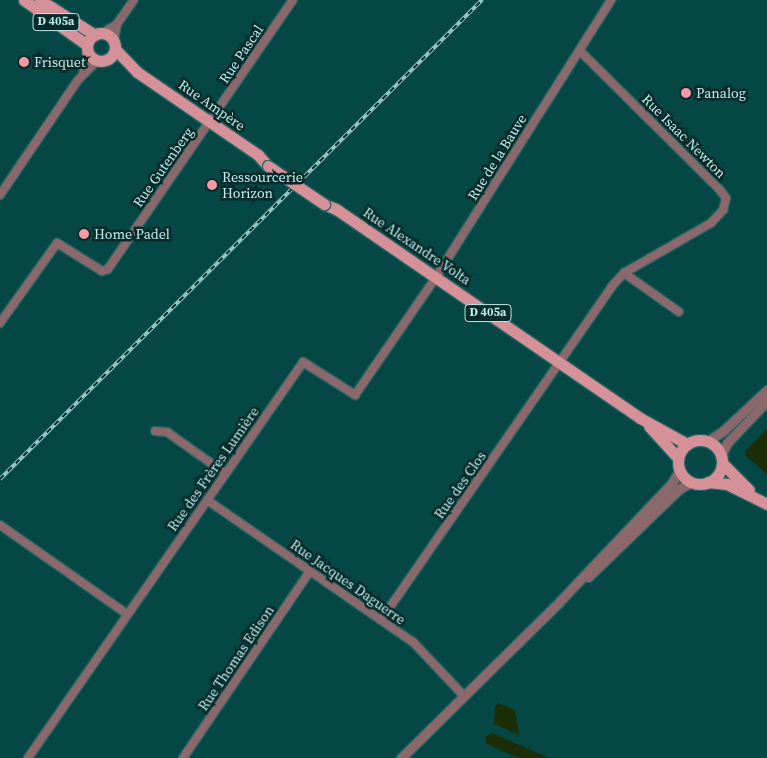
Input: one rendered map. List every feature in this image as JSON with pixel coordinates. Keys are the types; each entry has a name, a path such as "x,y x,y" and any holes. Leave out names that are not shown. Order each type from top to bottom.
{"main road":[{"name":"D 405a","path":"24,0 87,48"},
{"name":"D 405a","path":"40,0 99,34"},
{"path":"99,34 87,48 102,60 114,45"},
{"name":"Rue Ampère","path":"99,34 114,45 137,72 270,164"},
{"name":"Rue Ampère","path":"102,60 137,72"},
{"name":"Rue Alexandre Volta","path":"270,164 640,418 687,444"},
{"name":"Rue Alexandre Volta","path":"640,418 678,458"},
{"path":"697,440 708,441 721,460 764,502 727,484 691,482 680,471 678,458 687,444 697,440"},
{"path":"708,482 717,475 721,460"}],"street":[{"path":"99,34 117,24 134,0"},
{"name":"Rue Pascal","path":"209,122 293,0"},
{"name":"Rue de la Bauve","path":"436,277 611,0"},
{"path":"114,45 117,24"},
{"path":"0,195 78,80 87,63 87,48"},
{"name":"Rue Isaac Newton","path":"559,363 624,273 711,223 723,210 726,198 580,51"},
{"path":"78,80 102,60"},
{"name":"Rue Gutenberg","path":"0,324 57,243 102,271 108,269 209,122"},
{"path":"624,273 679,312"},
{"name":"Rue des Frères Lumière","path":"28,758 304,362 354,395 436,277"},
{"name":"Rue des Clos","path":"381,620 559,363"},
{"path":"708,441 723,431 767,390"},
{"path":"721,460 727,443 767,401"},
{"path":"155,431 167,432 225,473"},
{"path":"559,602 672,483 680,471"},
{"path":"401,758 559,602 679,489 691,482"},
{"name":"Rue Jacques Daguerre","path":"207,500 413,642 464,696"},
{"path":"0,525 128,614"},
{"name":"Rue Thomas Edison","path":"182,758 310,571"}],"shaded area":[{"path":"767,429 767,474 746,456 745,451"},
{"path":"498,703 515,710 519,735 494,724 495,706"},
{"path":"492,733 549,758 518,758 487,744 485,737"}],"railway":[{"path":"0,479 482,0"}],"place":[{"name":"Frisquet","path":"24,62"},
{"name":"Panalog","path":"686,93"},
{"name":"Ressourcerie Horizon","path":"212,185"},
{"name":"Home Padel","path":"84,234"}]}
